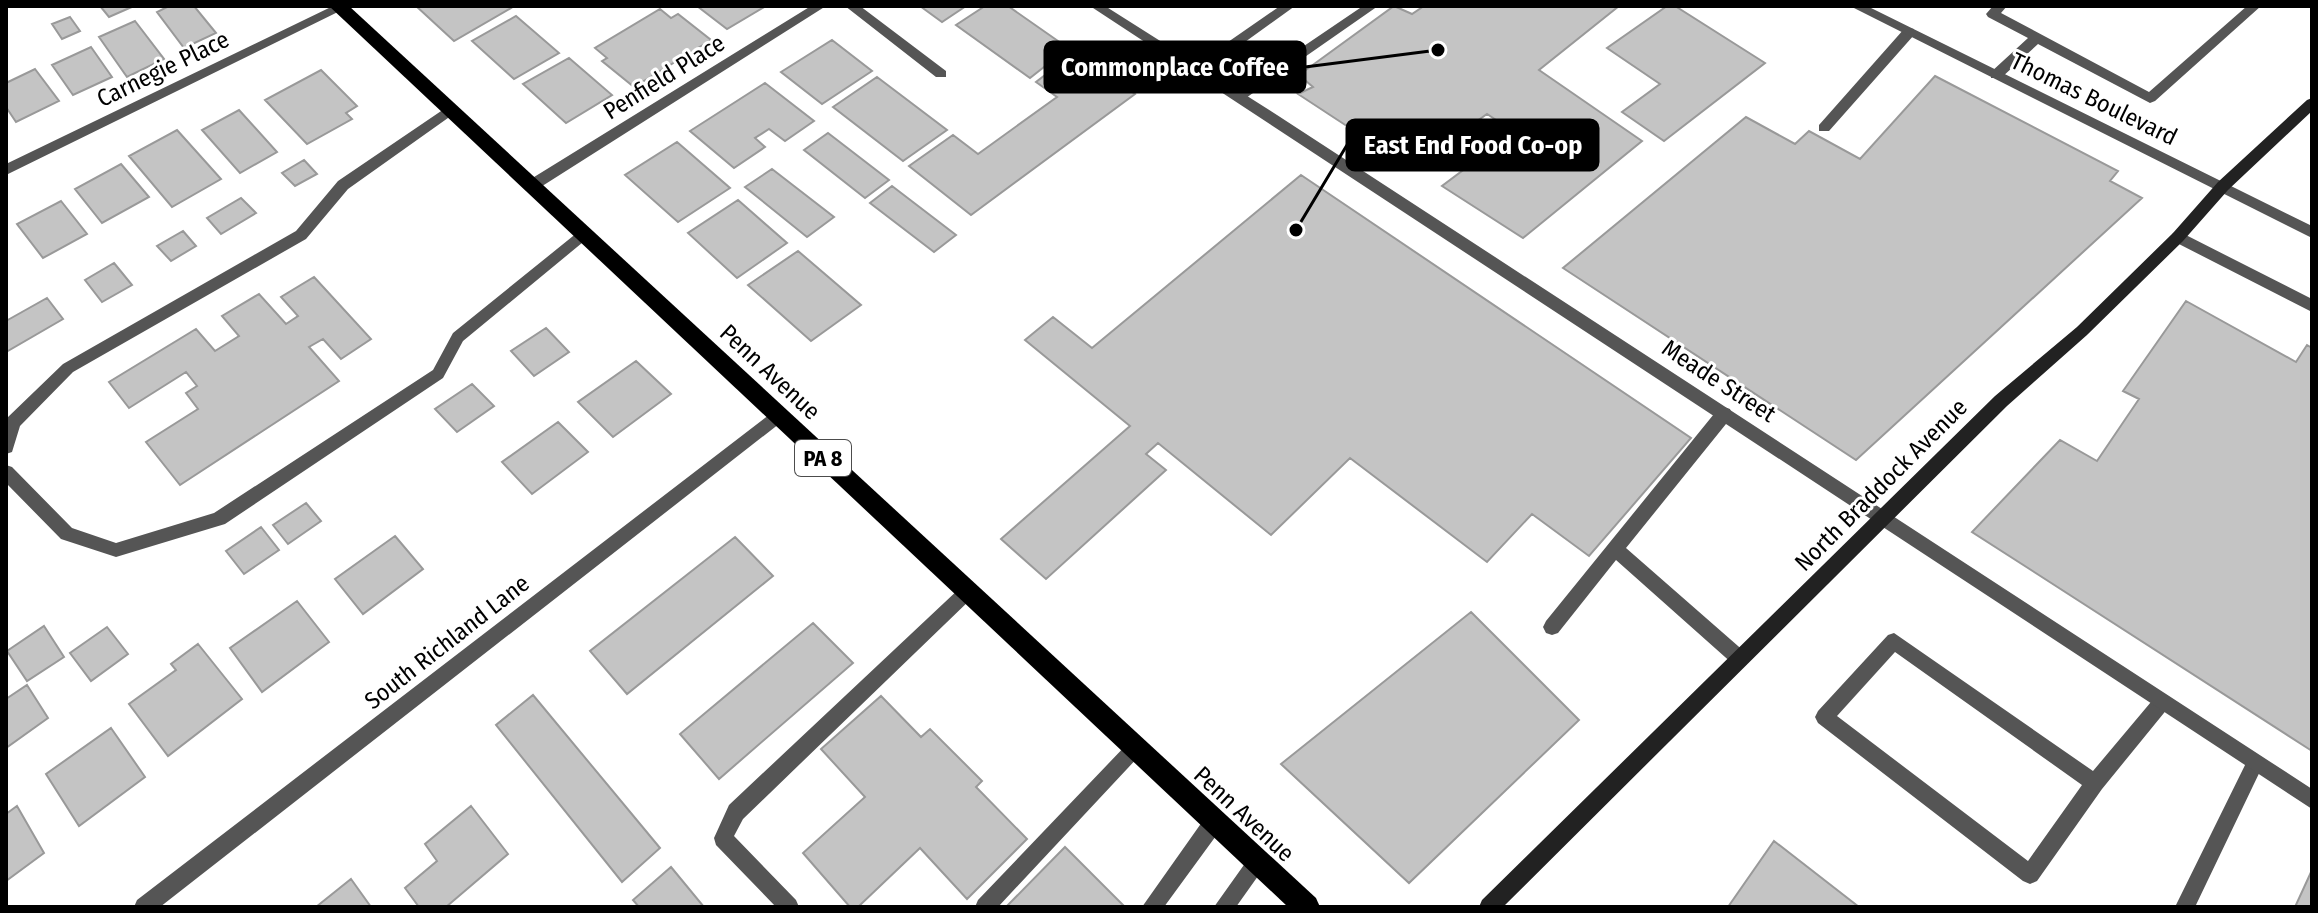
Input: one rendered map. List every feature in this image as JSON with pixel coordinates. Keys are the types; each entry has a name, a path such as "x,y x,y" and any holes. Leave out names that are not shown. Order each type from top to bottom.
{"highway":[{"name":"Penn Avenue","path":"339,7 1307,907"}],"main road":[{"name":"North Braddock Avenue","path":"1489,907 2001,401 2082,331 2178,237 2223,186 2312,103"}],"street":[{"name":"Penfield Place","path":"531,186 820,6"},
{"path":"851,6 941,74"},
{"name":"Meade Street","path":"1096,6 2312,800"},
{"path":"1197,70 1289,6"},
{"path":"1238,97 1372,6"},
{"name":"Thomas Boulevard","path":"1856,6 2312,232"},
{"path":"2001,6 1992,14 2150,98 2255,6"},
{"name":"Carnegie Place","path":"6,170 339,7"},
{"path":"1824,128 1909,32"},
{"path":"1996,75 2036,38"},
{"path":"6,447 13,423 68,368 301,235 343,185 450,110"},
{"path":"6,472 67,534 116,550 219,519 438,374 458,337 583,234"},
{"path":"2178,237 2312,306"},
{"path":"1552,627 1724,414"},
{"name":"South Richland Lane","path":"144,907 778,415"},
{"path":"1615,548 1740,659"},
{"path":"789,907 723,838 736,812 967,592"},
{"path":"2095,783 1894,641 1824,717 2030,874 2095,783 2162,702"},
{"path":"985,907 1135,748"},
{"path":"2185,907 2255,763"},
{"path":"1152,907 1214,822"},
{"path":"1224,907 1258,862"}],"building":[{"path":"100,6 134,6 109,17"},
{"path":"169,6 194,6 216,33 184,48 157,12"},
{"path":"416,6 509,6 511,8 454,41"},
{"path":"697,6 766,6 727,29"},
{"path":"920,6 966,6 942,22"},
{"path":"985,6 1008,6 1068,48 1030,78 956,25"},
{"path":"1394,6 1412,14 1424,6 1619,6 1539,70 1642,141 1523,238 1442,186 1514,132 1487,114 1411,168 1298,94 1313,87 1299,75"},
{"path":"1667,6 1675,6 1765,63 1664,141 1622,112 1660,84 1607,48"},
{"path":"660,9 671,18 678,14 711,40 634,87 602,61 607,58 595,48"},
{"path":"516,16 559,53 514,79 472,41"},
{"path":"70,17 80,31 62,39 52,24"},
{"path":"135,21 164,59 127,77 99,37"},
{"path":"832,40 872,71 822,104 781,72"},
{"path":"91,47 112,77 73,95 52,65"},
{"path":"1075,52 1135,94 971,215 909,166 953,135 978,154 1057,97 1036,82"},
{"path":"569,58 612,95 566,123 523,84"},
{"path":"35,69 59,101 16,122 6,107 6,83"},
{"path":"321,70 357,106 346,113 352,119 307,144 265,100"},
{"path":"1935,76 2118,171 2110,181 2142,198 1856,460 1563,268 1746,117 1795,144 1809,131 1860,159"},
{"path":"877,77 947,130 903,161 833,107"},
{"path":"765,83 814,121 785,141 769,129 755,138 765,147 734,168 690,131"},
{"path":"239,110 277,152 240,173 202,130"},
{"path":"177,130 221,179 172,207 129,156"},
{"path":"828,133 889,180 865,198 804,150"},
{"path":"677,142 730,188 678,222 625,175"},
{"path":"304,160 317,174 295,186 282,173"},
{"path":"121,164 149,197 102,223 75,189"},
{"path":"772,169 834,217 807,237 745,187"},
{"path":"1301,175 1691,438 1589,556 1532,514 1487,562 1350,458 1271,535 1158,443 1146,454 1166,470 1046,579 1001,539 1130,426 1025,340 1053,317 1092,348"},
{"path":"892,186 956,235 934,252 870,203"},
{"path":"241,198 256,213 221,234 207,218"},
{"path":"738,200 787,243 737,278 688,233"},
{"path":"61,201 87,234 43,258 17,224"},
{"path":"183,231 196,246 171,261 157,246"},
{"path":"798,251 861,305 811,341 748,285"},
{"path":"114,263 132,285 102,302 85,280"},
{"path":"314,277 371,339 341,359 323,339 309,347 339,381 180,485 146,442 198,409 186,393 197,386 186,372 129,408 109,382 196,329 215,351 239,336 222,316 259,294 286,324 298,316 281,297"},
{"path":"47,298 63,319 6,352 6,321"},
{"path":"2186,301 2296,362 2307,345 2312,348 2312,751 1972,532 2060,440 2097,461 2139,399 2123,391"},
{"path":"546,328 569,352 534,376 511,351"},
{"path":"636,361 671,394 613,437 578,402"},
{"path":"472,384 494,406 457,432 435,409"},
{"path":"558,422 588,452 532,494 502,462"},
{"path":"306,503 321,521 288,544 273,525"},
{"path":"261,527 279,550 244,574 226,551"},
{"path":"395,536 423,569 363,614 335,579"},
{"path":"735,537 773,576 627,694 590,651"},
{"path":"297,601 329,642 262,692 230,648"},
{"path":"1471,612 1579,720 1409,883 1281,764"},
{"path":"813,623 853,663 719,779 680,734"},
{"path":"44,626 64,657 27,681 7,651"},
{"path":"107,627 128,654 91,681 70,653"},
{"path":"198,644 242,699 168,756 129,704 176,670 171,664"},
{"path":"27,685 48,718 6,748 6,699"},
{"path":"533,695 660,848 622,882 496,725"},
{"path":"881,696 921,737 930,729 982,781 976,787 1027,839 967,899 920,848 858,907 850,907 803,853 865,797 821,749"},
{"path":"111,728 145,777 79,826 46,774"},
{"path":"17,806 44,853 6,881 6,814"},
{"path":"471,806 508,854 446,907 419,907 405,888 437,861 425,844"},
{"path":"1774,841 1859,907 1728,907"},
{"path":"1065,847 1125,907 1006,907"},
{"path":"671,867 704,907 639,907 633,900"},
{"path":"2312,870 2312,907 2295,907"},
{"path":"351,879 371,907 316,907"}],"place":[{"name":"Commonplace Coffee","path":"1438,50"},
{"name":"East End Food Co-op","path":"1296,230"}]}
